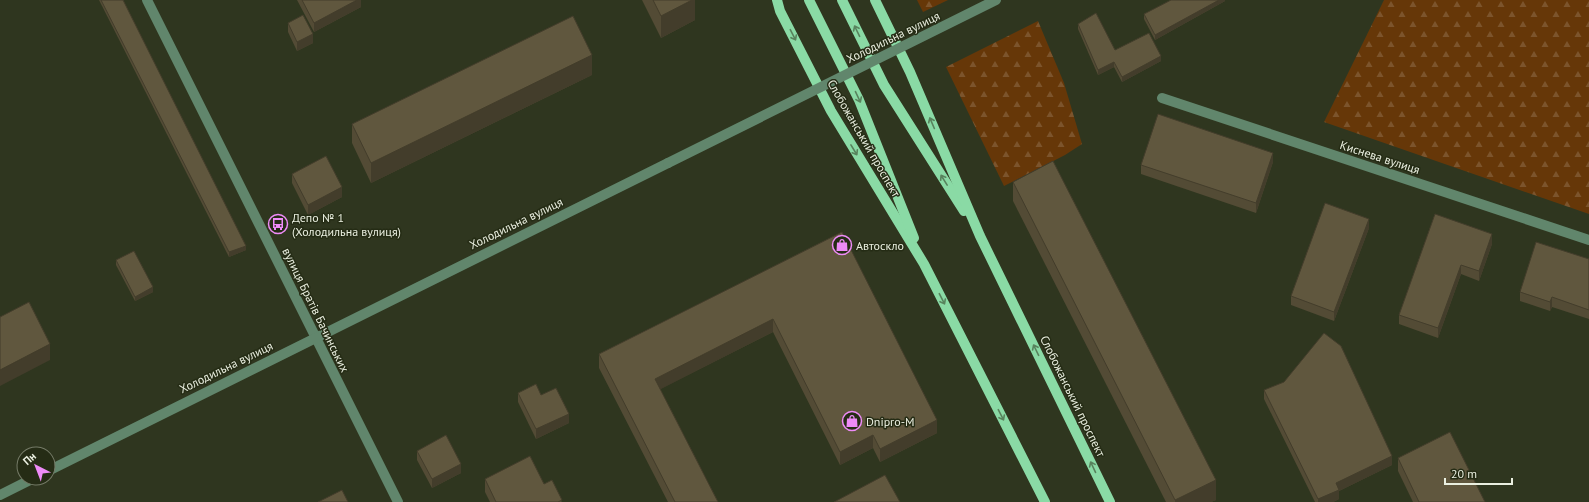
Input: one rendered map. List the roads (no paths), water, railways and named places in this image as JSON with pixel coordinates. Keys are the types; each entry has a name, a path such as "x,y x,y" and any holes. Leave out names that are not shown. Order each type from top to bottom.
{"main road":[{"name":"Слобожанський проспект","path":"777,0 780,11 831,112 924,264 1045,502"},
{"name":"Слобожанський проспект","path":"809,0 859,100 924,264"},
{"name":"Слобожанський проспект","path":"842,0 884,85 980,236"},
{"name":"Слобожанський проспект","path":"875,0 910,72 980,236 1110,502"}],"street":[{"name":"вулиця Братів Бачинських","path":"147,0 398,502"},
{"name":"Холодильна вулиця","path":"56,467 996,0"},
{"name":"Киснева вулиця","path":"1162,98 1589,240"},
{"path":"0,495 18,486"}],"place":[{"name":"Депо № 1 (Холодильна вулиця)","path":"278,224"},
{"name":"Автоскло","path":"842,245"},
{"name":"Dnipro-M","path":"852,421"}]}
